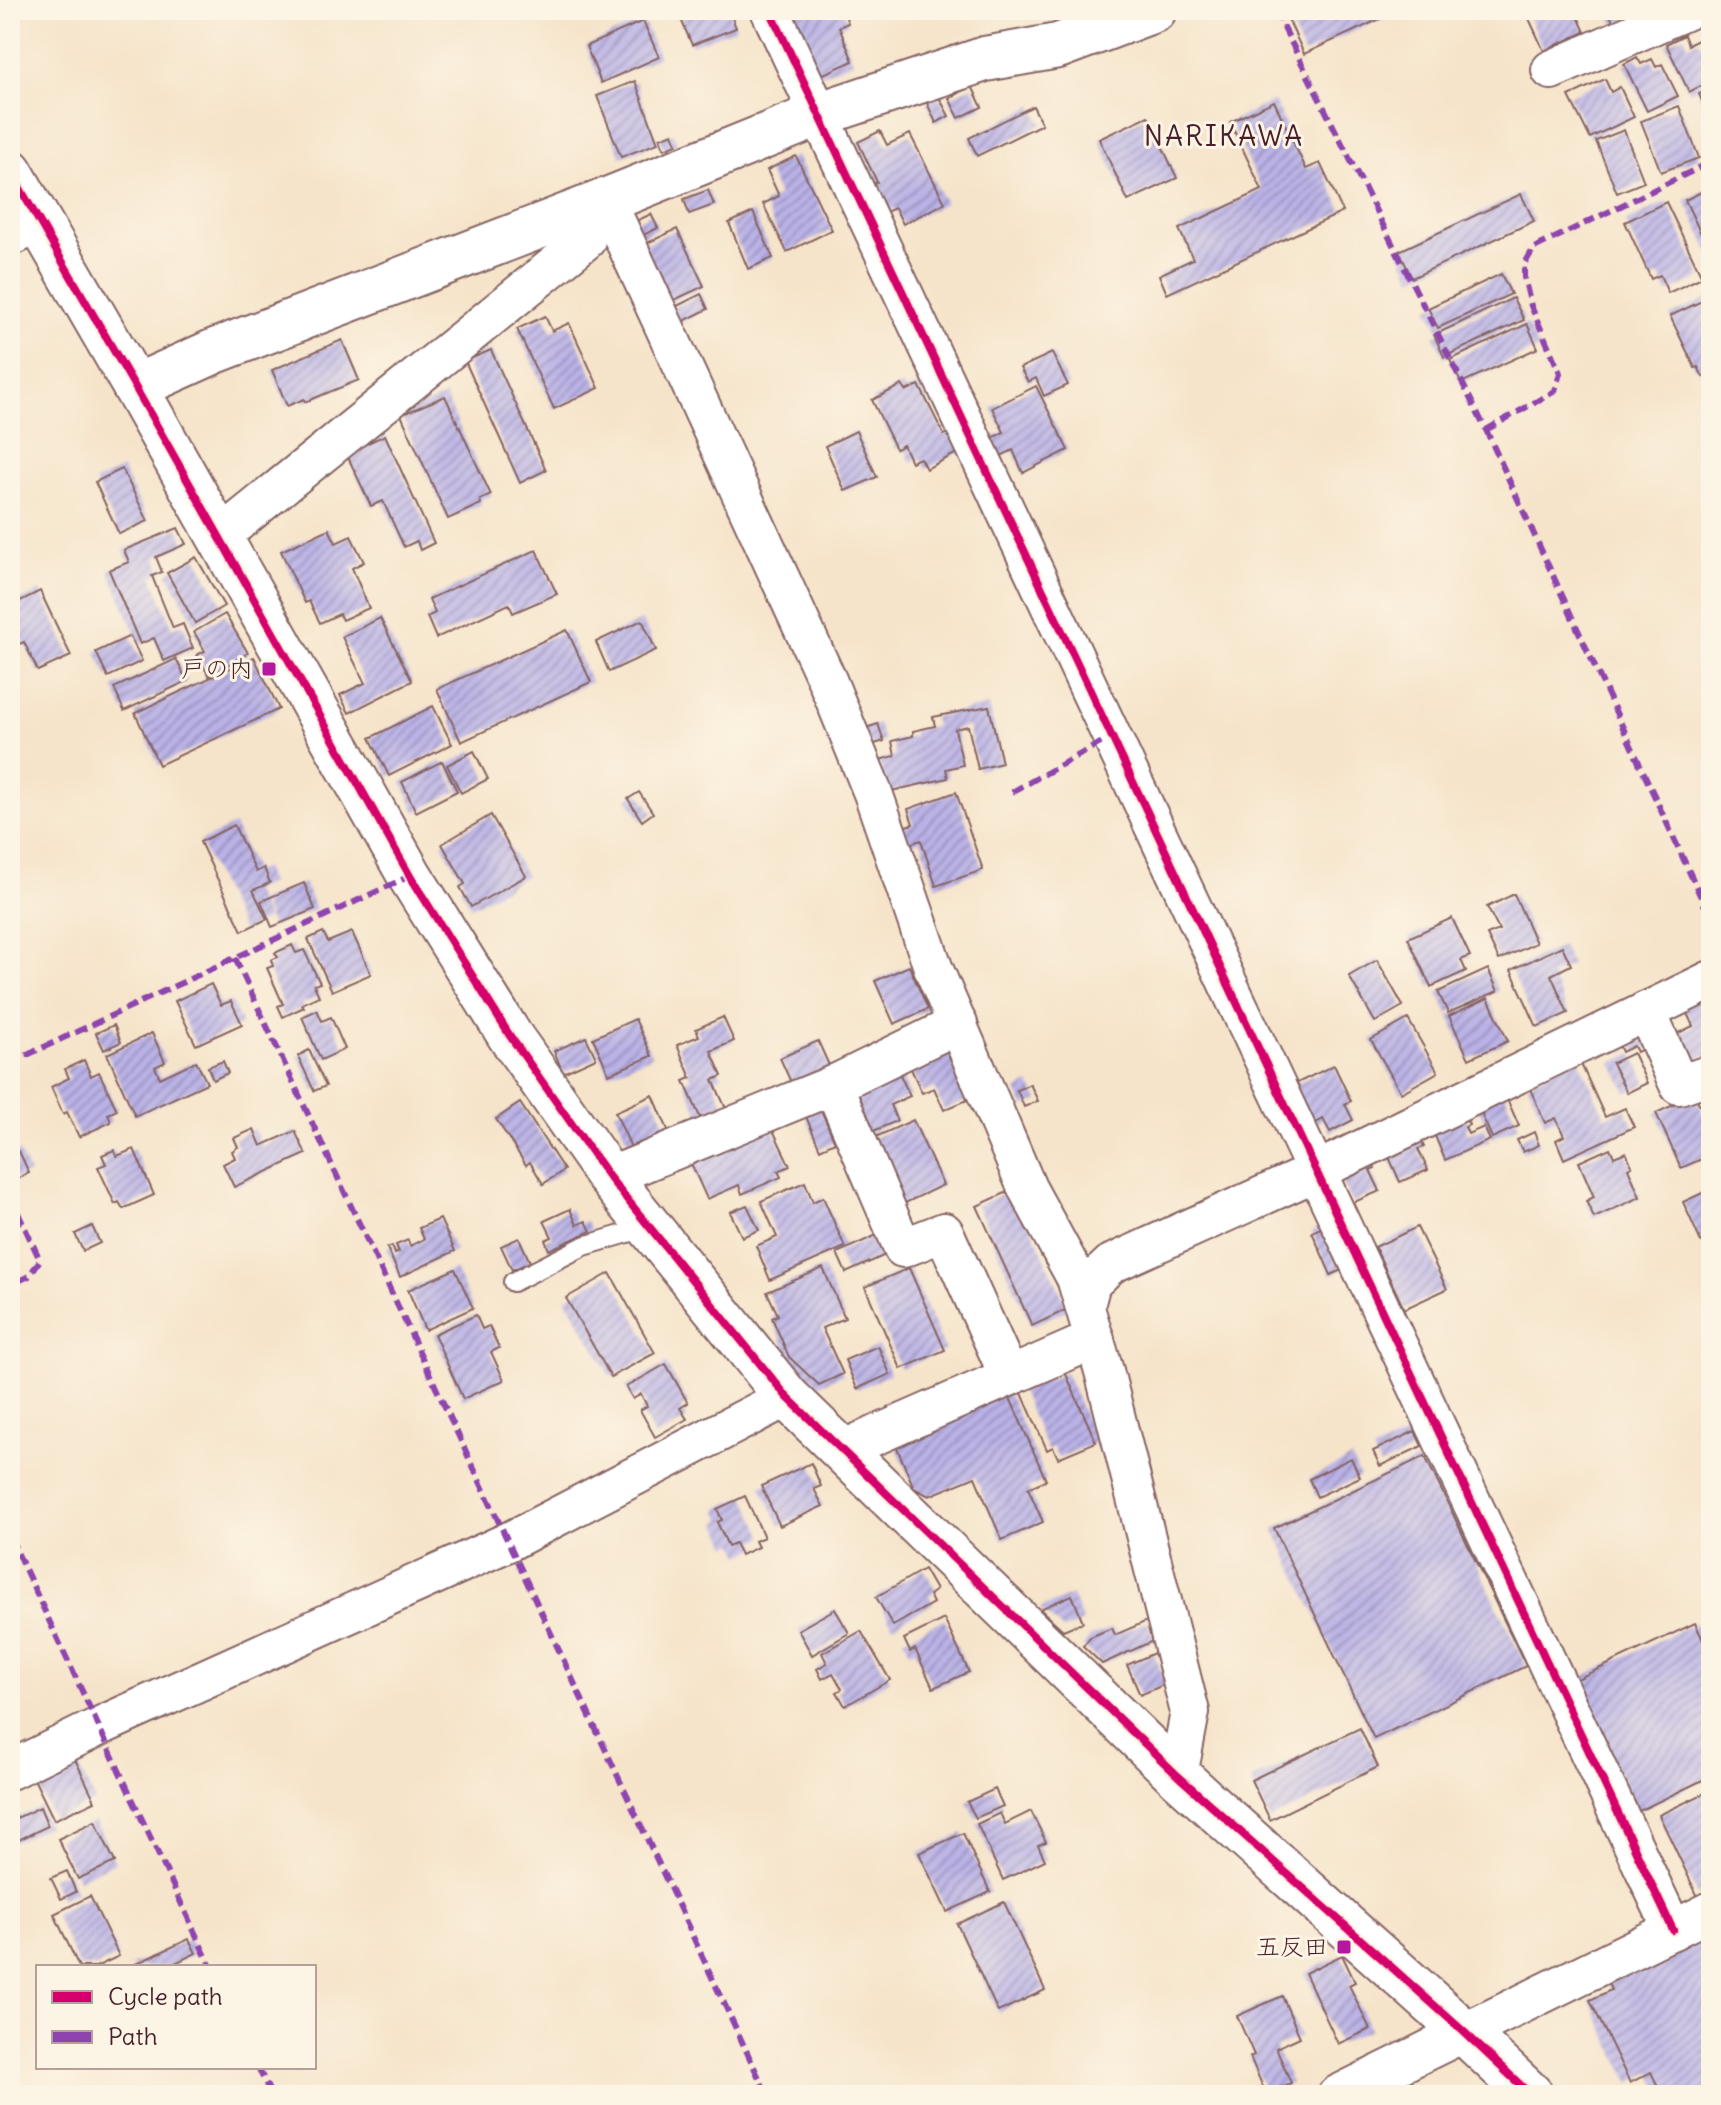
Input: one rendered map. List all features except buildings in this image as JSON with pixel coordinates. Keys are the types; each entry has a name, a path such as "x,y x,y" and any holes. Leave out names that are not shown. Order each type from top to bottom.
{"street":[{"path":"770,10 1673,1930"},
{"path":"135,387 215,351 820,114 985,59 1058,46 1154,10"},
{"path":"1551,70 1687,10"},
{"path":"10,171 25,230 135,387 410,876 510,1036 648,1227 787,1397 1178,1776 1531,2095"},
{"path":"218,538 586,240 600,202"},
{"path":"600,202 827,680 873,793 934,970 1027,1188 1076,1278 1190,1712 1178,1776"},
{"path":"1090,1322 1091,1283 1111,1264 1315,1172 1711,980"},
{"path":"1646,1011 1679,1085 1711,1074"},
{"path":"609,1177 833,1085 958,1024"},
{"path":"833,1085 903,1248 944,1232 1009,1376"},
{"path":"842,1450 1009,1376 1090,1322"},
{"path":"10,1770 98,1727 508,1542 787,1397"},
{"path":"1337,2095 1711,1911"}],"lane":[{"path":"513,1282 584,1246 648,1227"}],"marked path":[{"path":"1275,10 1486,430 1711,919"},
{"path":"1486,430 1555,391 1560,373 1531,306 1524,277 1524,265 1534,248 1711,162"},
{"path":"1012,792 1113,736"},
{"path":"10,1063 410,876"},
{"path":"235,958 767,2095"},
{"path":"10,1196 40,1260 29,1276 10,1285"},
{"path":"10,1537 210,1965"},
{"path":"259,2069 271,2095"}],"cycle path":[{"path":"770,10 1673,1930"},
{"path":"10,171 410,876 510,1036 609,1177 787,1397 1178,1776 1531,2095"}],"place":[{"name":"戸の内","path":"269,669"},
{"name":"五反田","path":"1344,1947"}],"district":[{"name":"NARIKAWA","path":"1224,136"}]}
